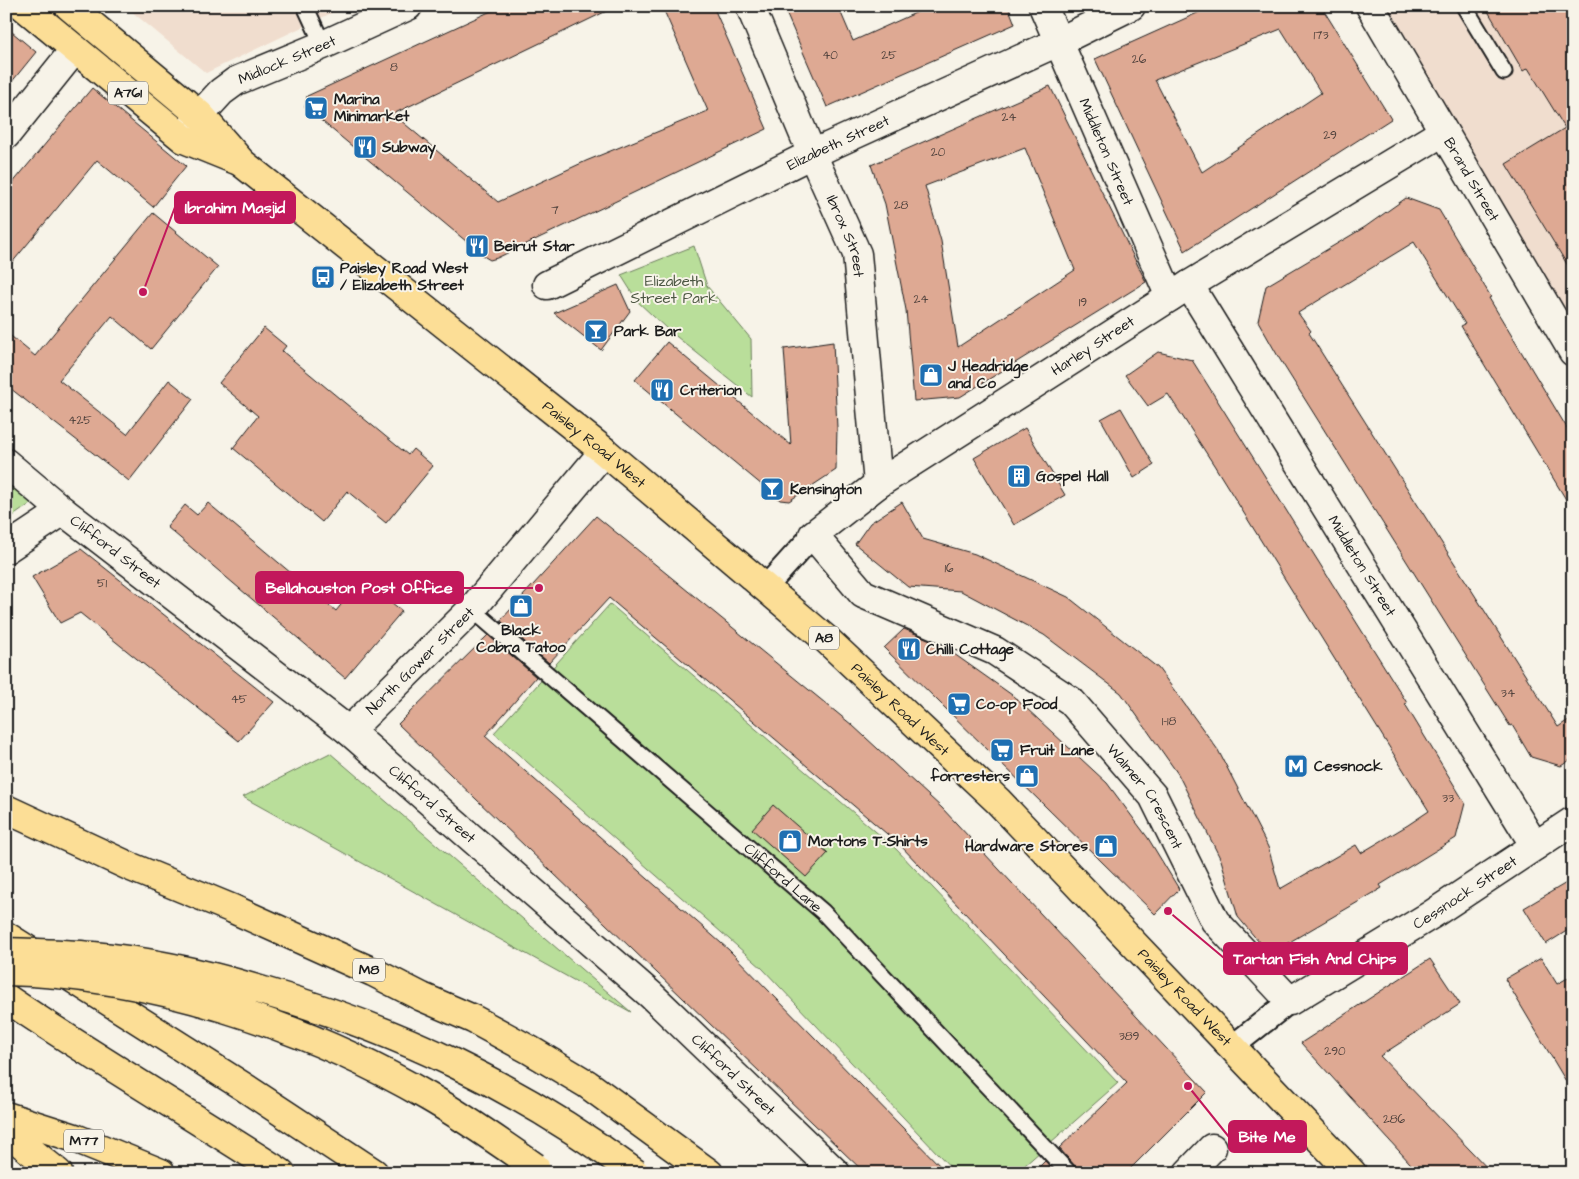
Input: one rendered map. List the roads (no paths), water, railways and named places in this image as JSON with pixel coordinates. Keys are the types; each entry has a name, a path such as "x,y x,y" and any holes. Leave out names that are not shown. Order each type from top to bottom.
{"main road":[{"name":"Paisley Road West","path":"24,6 184,139 242,163"},
{"name":"Paisley Road West","path":"69,6 200,115 242,163 604,451 827,640 998,801 1352,1173"},
{"name":"M8","path":"6,809 131,867 233,909 473,1019 587,1084 709,1173"},
{"path":"6,936 244,1087 374,1173"},
{"path":"6,952 94,956 182,970 220,978 356,1020 425,1048 481,1075 544,1111 635,1173"},
{"path":"6,971 91,979 155,990 204,1003 311,1039 371,1066 426,1095 477,1126 539,1170"},
{"path":"6,998 76,1045 180,1108 281,1173"},
{"name":"M77","path":"6,1116 75,1138 161,1173"},
{"path":"6,1131 58,1173"}],"street":[{"name":"Midlock Street","path":"184,139 200,115 221,92 236,81 323,45 408,6"},
{"name":"Ibrox Street","path":"750,6 812,154 857,254 878,484"},
{"name":"Middleton Street","path":"1043,6 1058,42 1180,291 1535,846"},
{"name":"Elizabeth Street","path":"547,285 812,154 1058,42 1132,6"},
{"name":"Brand Street","path":"1370,6 1573,352"},
{"path":"6,135 75,49"},
{"name":"Harley Street","path":"765,588 813,535 878,484 1180,291 1443,132"},
{"name":"North Gower Street","path":"349,731 472,609 604,451"},
{"name":"Clifford Street","path":"6,463 63,511 349,731 651,995 836,1173"},
{"path":"6,550 63,511"},
{"name":"Walmer Crescent","path":"813,535 863,594 995,650 1071,701 1153,796 1214,921 1290,1001"},
{"name":"Cessnock Street","path":"1232,1046 1290,1001 1430,915 1573,821"},
{"path":"1188,1173 1212,1148"}],"lane":[{"path":"305,6 323,45"},
{"path":"1464,6 1504,72"},
{"name":"Clifford Lane","path":"472,609 823,912 1069,1173"}],"place":[{"name":"Marina Minimarket","path":"316,108"},
{"name":"Subway","path":"365,147"},
{"name":"Beirut Star","path":"477,246"},
{"name":"Paisley Road West / Elizabeth Street","path":"323,277"},
{"name":"Ibrahim Masjid","path":"143,292"},
{"name":"Park Bar","path":"596,331"},
{"name":"J Headridge and Co","path":"931,375"},
{"name":"Criterion","path":"662,390"},
{"name":"Gospel Hall","path":"1019,476"},
{"name":"Kensington","path":"772,489"},
{"name":"Bellahouston Post Office","path":"539,588"},
{"name":"Black Cobra Tatoo","path":"521,606"},
{"name":"Chilli Cottage","path":"909,649"},
{"name":"Co-op Food","path":"959,704"},
{"name":"Fruit Lane","path":"1002,750"},
{"name":"Cessnock","path":"1296,766"},
{"name":"forresters","path":"1027,776"},
{"name":"Mortons T-Shirts","path":"790,841"},
{"name":"Hardware Stores","path":"1106,846"},
{"name":"Tartan Fish And Chips","path":"1168,911"},
{"name":"Bite Me","path":"1188,1086"}],"park label":[{"name":"Elizabeth Street Park","path":"674,290"}]}
